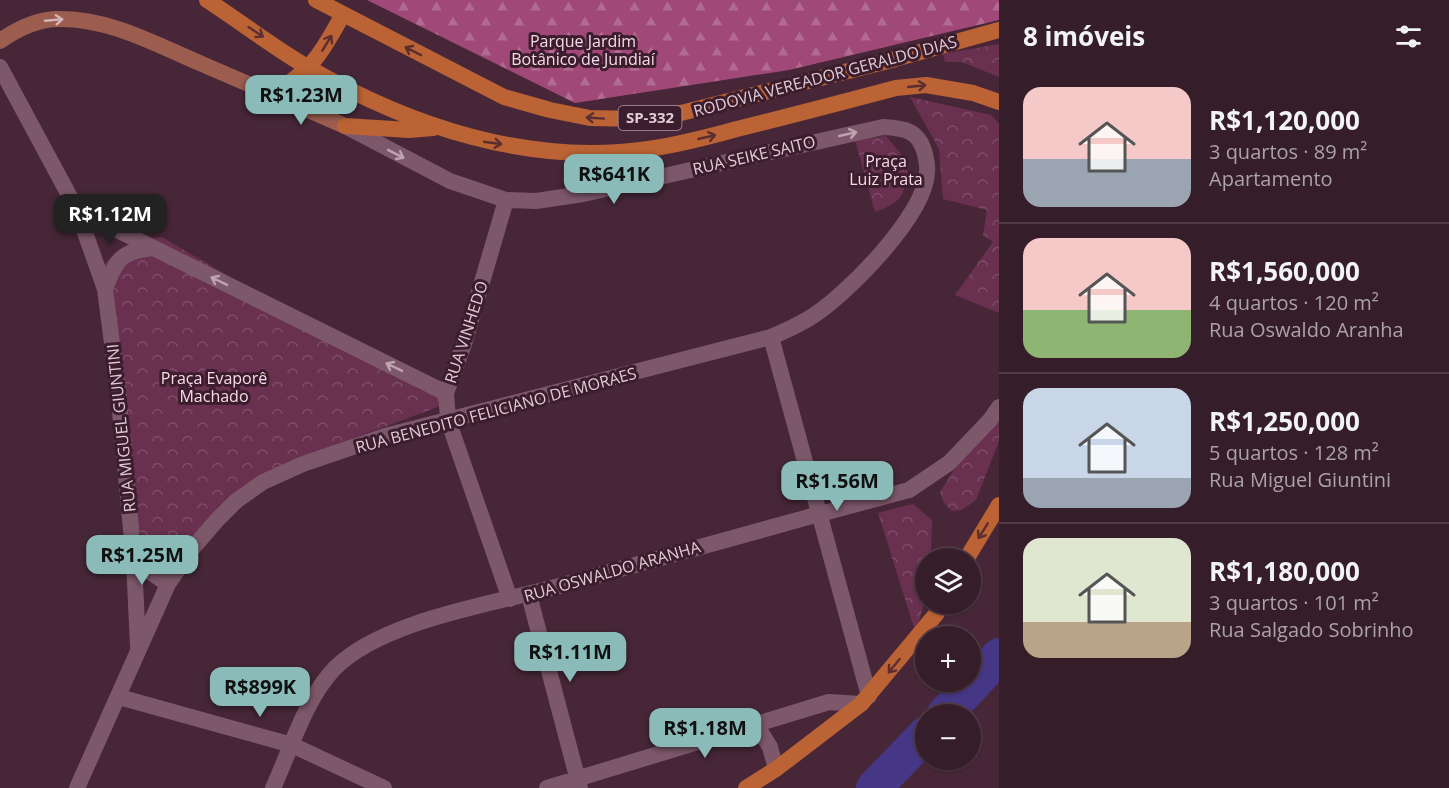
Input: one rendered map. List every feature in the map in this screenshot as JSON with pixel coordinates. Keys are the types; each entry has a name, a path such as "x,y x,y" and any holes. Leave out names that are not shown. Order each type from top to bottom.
{"main road":[{"name":"RODOVIA VEREADOR GERALDO DIAS","path":"207,0 308,68 357,94 437,128 484,142 558,151 603,153 648,149 703,138 896,88 926,85 973,93 999,102"},
{"name":"RODOVIA VEREADOR GERALDO DIAS","path":"316,0 504,97 550,110 591,118 637,119 681,113 999,30"},
{"path":"271,94 308,68 325,48 343,14"},
{"name":"RUA SEIKE SAITO","path":"0,41 12,32 36,22 57,19 108,26 147,40 345,126"},
{"path":"345,126 409,130 437,128"},
{"path":"973,548 999,505"},
{"path":"746,788 776,770 865,700 936,614"}],"street":[{"name":"RUA MIGUEL GIUNTINI","path":"0,67 77,210 105,289 118,390 134,561 138,652"},
{"name":"RUA SEIKE SAITO","path":"345,126 450,181 506,200 536,201 582,194 883,127 905,128"},
{"name":"RUA BENEDITO FELICIANO DE MORAES","path":"77,788 168,584 192,549 236,501 263,482 303,464 386,436 771,338 809,319 850,287 892,242 909,216 924,185 927,173 922,145 905,128"},
{"name":"RUA VINHEDO","path":"506,200 464,344 446,393 448,420 510,599"},
{"path":"77,210 446,393"},
{"path":"105,289 112,270 122,258 134,250 153,249"},
{"path":"547,788 579,784 829,702 865,700 820,513 771,338"},
{"name":"RUA OSWALDO ARANHA","path":"273,788 313,695 336,667 371,642 423,621 529,595 909,490 950,463 999,407"},
{"path":"134,561 168,584"},
{"path":"529,595 579,784"},
{"path":"119,697 292,745 384,788"},
{"path":"757,726 770,747 776,770"}],"green space":[{"name":"Parque Jardim Botânico de Jundiaí","path":"367,0 999,0 999,20 789,70 575,103"},
{"path":"999,44 999,77 962,62 945,62 943,54"},
{"path":"910,97 991,115 999,124 999,313 955,295 993,242 983,235 987,210 943,199 939,149"},
{"name":"Praça Luiz Prata","path":"886,136 909,164 906,183 898,200 875,212 855,140"},
{"name":"Praça Evaporê Machado","path":"162,237 421,390 454,401 284,464 176,560 144,538 121,505 99,271 113,255 126,245"},
{"path":"999,416 999,441 976,500 962,510 952,511 944,503 940,492 954,470"},
{"path":"913,504 932,520 931,548 915,548 915,614 921,614 915,631 878,513"}],"waterway":[{"path":"954,704 999,656"},
{"path":"986,672 999,674"},
{"path":"874,788 915,745"}]}
